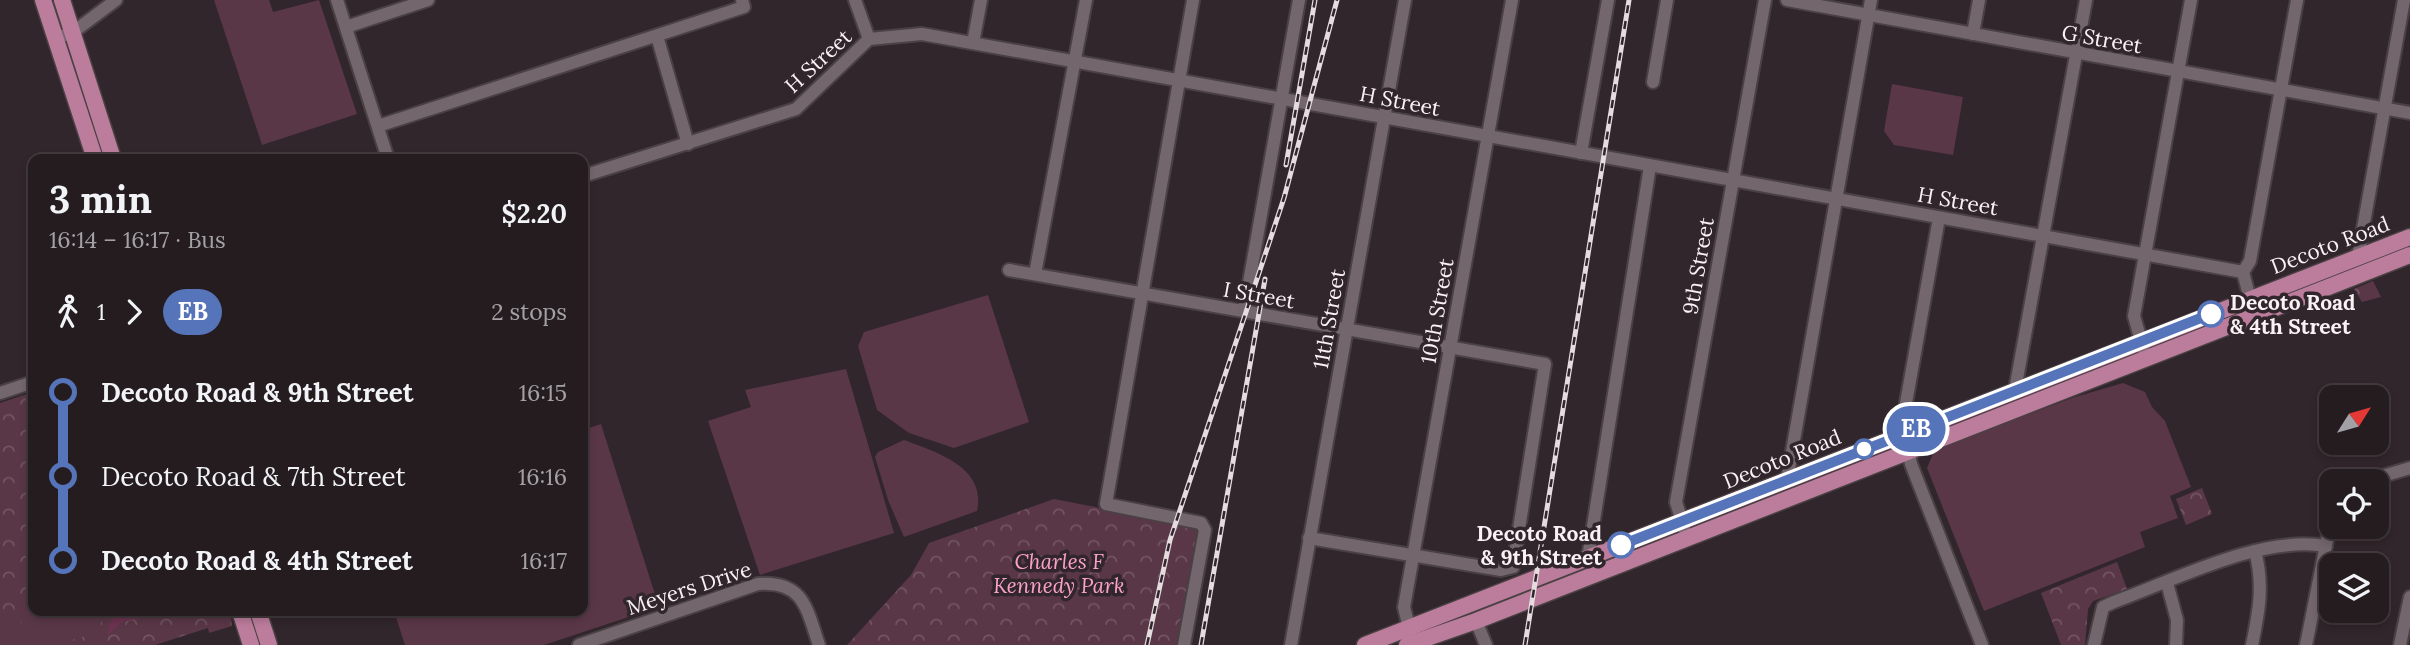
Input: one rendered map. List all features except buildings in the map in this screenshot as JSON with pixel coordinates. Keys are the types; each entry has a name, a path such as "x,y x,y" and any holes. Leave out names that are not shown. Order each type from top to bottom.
{"main road":[{"path":"43,0 93,154"},
{"path":"62,0 111,154"},
{"name":"Decoto Road","path":"1365,645 2410,237"},
{"name":"Decoto Road","path":"1407,645 1476,621 2410,255"},
{"path":"242,616 251,645"},
{"path":"260,616 269,645"}],"street":[{"path":"55,38 72,33 116,0"},
{"path":"337,0 386,154"},
{"path":"346,27 428,0"},
{"path":"855,0 869,39"},
{"path":"973,43 981,0"},
{"path":"1035,274 1086,0"},
{"path":"1184,645 1205,530 1202,523 1106,504 1193,0"},
{"path":"1244,311 1299,0"},
{"name":"11th Street","path":"1291,645 1405,0"},
{"name":"10th Street","path":"1409,628 1404,607 1512,0"},
{"path":"1581,153 1608,0"},
{"path":"1653,82 1667,0"},
{"name":"9th Street","path":"1687,538 1676,502 1765,0"},
{"name":"G Street","path":"1787,0 2410,113"},
{"path":"1787,480 1871,0"},
{"path":"1973,34 1979,0"},
{"path":"2015,390 2086,0"},
{"path":"2146,358 2134,316 2191,0"},
{"path":"2250,299 2243,272 2250,261 2297,0"},
{"path":"2358,256 2404,0"},
{"path":"378,127 657,36 743,3"},
{"name":"H Street","path":"588,174 796,109 869,39 922,34 1385,116 1488,138 2146,252 2243,272"},
{"path":"657,36 688,144"},
{"path":"1588,558 1650,166"},
{"path":"1939,218 1906,403 1905,433 1908,452 1982,645"},
{"name":"I Street","path":"1009,270 1545,364 1513,567 1502,570 1413,555"},
{"path":"0,393 28,384"},
{"path":"2389,474 2410,468"},
{"path":"1309,538 1413,555"},
{"path":"2306,645 2327,539"},
{"path":"2094,645 2103,607 2255,551 2288,543 2326,546"},
{"path":"2252,645 2262,583 2255,551"},
{"name":"Meyers Drive","path":"579,645 758,584 771,583 786,586 798,595 806,606 819,645"},
{"path":"2167,583 2177,620 2176,645"},
{"path":"2400,645 2410,597"},
{"path":"1476,621 1486,645"}],"green space":[{"path":"214,0 269,0 273,12 319,0 357,114 262,145"},
{"path":"1892,84 1963,97 1953,155 1894,145 1884,131"},
{"path":"2373,281 2381,297 2362,302 2354,289"},
{"path":"988,295 1029,422 954,448 909,433 877,410 858,346 864,332"},
{"path":"846,369 894,533 760,575 708,421 751,407 745,390"},
{"path":"2123,383 2145,392 2152,407 2165,421 2191,487 2170,496 2178,518 2140,532 2145,547 1984,611 1927,468 1935,449 2075,397"},
{"path":"28,394 28,616 231,616 232,626 209,633 208,628 155,645 0,645 0,403"},
{"path":"601,424 659,607 544,645 405,645 396,616 588,616 588,428"},
{"path":"904,440 944,456 967,472 978,496 977,511 904,537 888,500 875,457 878,452"},
{"path":"2202,488 2212,514 2186,525 2176,499"},
{"name":"Charles F Kennedy Park","path":"1054,499 1198,527 1176,645 847,645 911,575 929,543"},
{"path":"2117,562 2127,589 2093,601 2088,609 2085,645 2061,645 2041,593"},
{"path":"1135,610 1136,630 1117,631 1116,611"},
{"path":"24,616 52,616 53,619 102,616 99,631 87,636 63,642 0,645 0,628 17,631"}],"shaded area":[{"path":"115,616 150,616 122,622 108,635 109,625"}],"railway":[{"path":"1286,165 1315,0"},
{"path":"1147,645 1170,540 1284,198 1337,0"},
{"path":"1525,645 1629,0"},
{"path":"1201,645 1265,279"}],"bus line":[{"name":"EB","path":"1621,545 2211,314"}],"place":[{"name":"Decoto Road & 4th Street","path":"2211,314"},
{"name":"Decoto Road & 9th Street","path":"1621,545"}]}
